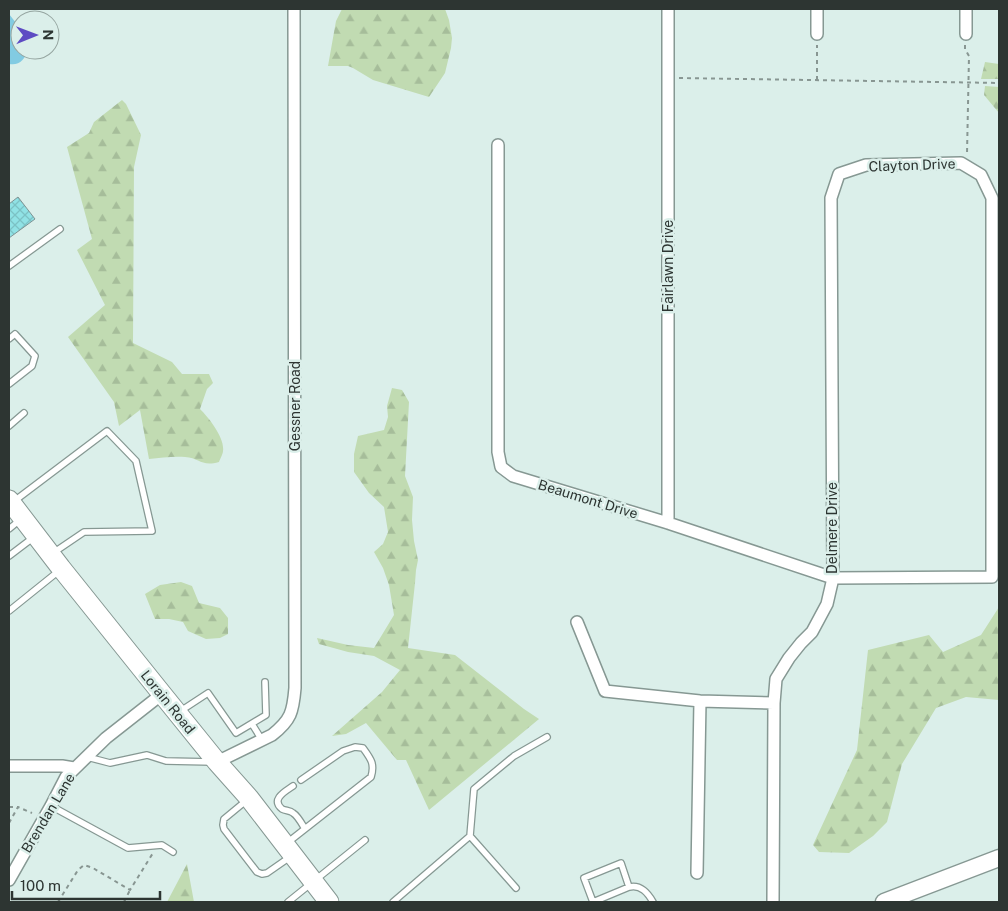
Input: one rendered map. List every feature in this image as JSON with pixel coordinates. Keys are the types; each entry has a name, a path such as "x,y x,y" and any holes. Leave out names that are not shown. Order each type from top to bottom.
{"main road":[{"name":"Lorain Road","path":"13,513 36,536 177,713 290,849 330,902"},
{"path":"884,902 999,858"}],"street":[{"name":"Gessner Road","path":"217,762 272,735 286,722 291,712 295,688 294,9"},
{"name":"Fairlawn Drive","path":"668,9 668,523"},
{"path":"817,9 817,34"},
{"path":"966,9 966,34"},
{"name":"Beaumont Drive","path":"498,145 498,452 501,467 513,476 668,523 833,578 992,577"},
{"name":"Clayton Drive","path":"831,198 839,174 866,165 961,163 981,175 992,198 992,577"},
{"name":"Delmere Drive","path":"773,902 774,703 776,679 788,658 812,632 827,604 833,578 831,198"},
{"path":"577,622 605,691 700,701 774,703"},
{"name":"Brendan Lane","path":"9,880 66,777 106,738 162,694"},
{"path":"697,873 700,701"},
{"path":"9,766 62,766 74,768"}],"lane":[{"path":"9,266 60,229"},
{"path":"9,339 15,334 35,356 32,366 9,384"},
{"path":"9,426 24,413"},
{"path":"9,611 84,532 152,531 136,461 107,431 13,513"},
{"path":"9,556 36,536"},
{"path":"177,713 208,693 236,733 266,715 265,682"},
{"path":"252,724 262,740"},
{"path":"393,902 470,836 474,789 514,756 547,737"},
{"path":"249,798 224,819 223,825 224,829 257,872 267,873 290,849 305,828 371,777 373,770 371,759 363,748 355,747 343,751 301,780"},
{"path":"86,757 110,763 147,755 166,762 217,762"},
{"path":"293,786 278,796 278,805 284,810 292,811 305,828"},
{"path":"51,806 128,848 162,845 173,852"},
{"path":"470,836 516,888"},
{"path":"288,902 365,840"},
{"path":"629,887 621,863 584,878 593,902 634,886 642,888 654,902"}],"path":[{"path":"817,34 817,80"},
{"path":"966,34 965,49 969,56 967,154"},
{"path":"678,78 999,83"},
{"path":"9,807 18,807 32,812"},
{"path":"9,823 18,807"},
{"path":"124,902 157,846"},
{"path":"58,902 78,870 84,865 93,868 130,890"}],"green space":[{"path":"342,9 445,9 452,38 451,48 445,73 429,97 373,80 348,66 328,66 336,21"},
{"path":"985,62 999,64 999,79 981,79"},
{"path":"985,86 999,87 999,113 984,95"},
{"path":"122,100 126,104 141,135 134,167 133,343 172,362 182,374 209,374 213,383 207,389 200,409 212,423 222,440 223,452 219,462 204,463 180,457 149,459 140,410 119,426 114,402 68,337 105,305 77,250 92,239 67,147 89,133 94,122"},
{"path":"392,388 402,390 409,402 405,476 413,497 412,520 418,560 408,648 455,655 539,719 429,810 406,760 397,760 366,723 346,734 332,736 382,692 400,670 374,656 348,652 319,644 317,638 348,645 374,648 394,615 389,585 383,568 374,552 383,544 388,532 384,507 369,493 354,472 354,454 358,436 384,430 388,417 387,406"},
{"path":"181,582 192,586 199,603 220,608 228,618 228,634 220,638 206,639 188,631 183,622 155,619 145,594 160,585"},
{"path":"999,607 999,700 966,697 936,708 902,764 887,822 873,836 849,853 819,852 813,845 857,750 868,650 929,635 943,652 981,635"},
{"path":"187,864 194,902 167,902"}],"water":[{"path":"9,14 10,60 22,60 16,64 9,64"}],"building":[{"path":"18,197 35,219 9,238 9,204"}]}
